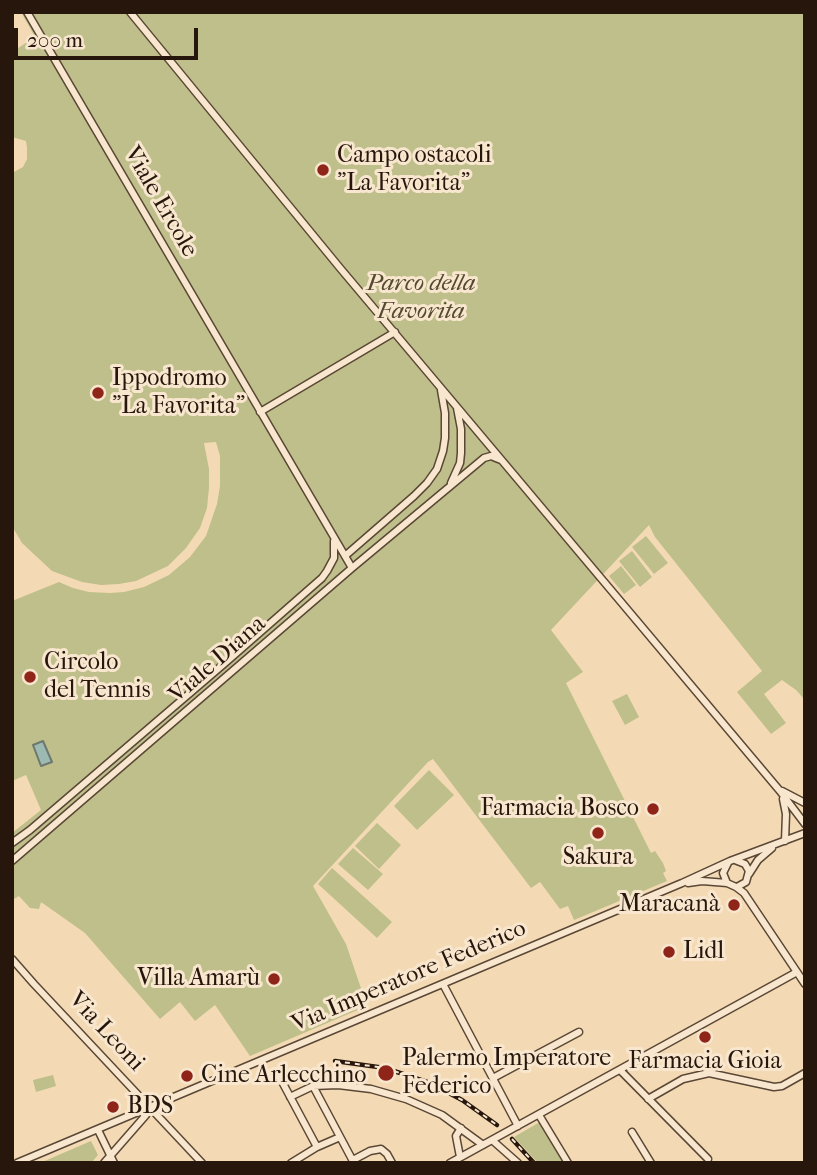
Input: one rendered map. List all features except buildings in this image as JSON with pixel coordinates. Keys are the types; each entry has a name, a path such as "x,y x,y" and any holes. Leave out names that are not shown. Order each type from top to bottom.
{"street":[{"name":"Viale Ercole","path":"27,12 352,568"},
{"path":"130,12 805,824"},
{"path":"260,412 395,332"},
{"path":"345,556 414,496 437,469 445,439 440,385"},
{"path":"449,487 456,474 461,453 461,429 455,404"},
{"name":"Viale Diana","path":"12,861 352,568 487,456 504,461"},
{"name":"Viale Diana","path":"12,842 40,821 322,578 334,558 335,544 332,536"},
{"path":"780,791 805,803"},
{"path":"780,791 785,802 785,841"},
{"name":"Via Imperatore Federico","path":"15,1161 97,1130 730,862 805,833"},
{"path":"736,887 744,884 758,860 776,845"},
{"path":"727,883 723,873 730,862 741,861 749,875"},
{"path":"682,883 727,883 744,892 805,984"},
{"name":"Via Leoni","path":"12,959 202,1163"},
{"name":"Via Leoni","path":"12,967 34,984"},
{"path":"450,1163 797,972"},
{"path":"443,984 519,1126"},
{"path":"493,1078 579,1032"},
{"path":"620,1070 708,1159"},
{"path":"648,1099 683,1079 709,1073 774,1087 782,1086 805,1073"},
{"path":"279,1076 317,1147"},
{"path":"290,1097 313,1086 338,1085 371,1089 406,1099 442,1115 483,1145"},
{"path":"313,1086 354,1161 370,1151 381,1149 392,1163"},
{"path":"104,1163 112,1159 150,1107"},
{"path":"539,1115 568,1163"},
{"path":"460,1157 456,1136 461,1128"},
{"path":"97,1130 112,1159"},
{"path":"632,1132 651,1163"},
{"path":"291,1163 340,1137"},
{"path":"492,1140 518,1163"}],"green space":[{"name":"Parco della Favorita","path":"21,12 805,12 805,700 782,680 764,694 786,723 771,734 737,692 762,671 655,537 649,525 551,630 583,672 566,683 651,853 655,851 663,863 666,871 663,873 667,881 574,920 568,906 560,909 540,882 531,888 433,759 313,886 346,944 367,1006 250,1056 215,1005 195,1021 180,1002 160,1019 85,933 41,902 39,909 30,908 19,896 12,900 12,833 41,810 26,775 12,781 12,601 59,582 89,592 110,593 144,587 169,575 190,557 206,536 220,486 220,456 216,442 204,443 209,488 207,508 200,528 186,548 168,566 136,581 101,585 82,582 52,571 22,543 12,526 12,173 23,167 27,159 27,148 26,141 12,137 12,52 35,37"},
{"path":"646,536 668,563 654,574 632,547"},
{"path":"632,551 652,577 640,587 619,561"},
{"path":"621,566 636,585 624,594 609,576"},
{"path":"627,694 639,717 625,725 612,701"},
{"path":"429,770 454,795 417,830 394,806"},
{"path":"377,823 401,845 379,869 355,846"},
{"path":"353,848 383,874 368,890 338,864"},
{"path":"332,868 392,922 377,938 318,884"},
{"path":"53,1075 56,1086 36,1092 33,1080"},
{"path":"540,1122 564,1163 538,1163 514,1137"},
{"path":"91,1141 98,1155 91,1163 40,1163"}],"water":[{"path":"43,741 52,762 41,766 33,745"}],"railway":[{"path":"335,1061 385,1068 430,1083 462,1100 497,1125"},
{"path":"512,1139 534,1163"}],"place":[{"name":"Campo ostacoli \"La Favorita\"","path":"323,170"},
{"name":"Ippodromo \"La Favorita\"","path":"98,393"},
{"name":"Circolo del Tennis","path":"30,677"},
{"name":"Farmacia Bosco","path":"653,809"},
{"name":"Sakura","path":"598,833"},
{"name":"Maracanà","path":"734,905"},
{"name":"Lidl","path":"669,952"},
{"name":"Villa Amarù","path":"274,979"},
{"name":"Farmacia Gioia","path":"705,1037"},
{"name":"Palermo Imperatore Federico","path":"386,1073"},
{"name":"Cine Arlecchino","path":"187,1076"},
{"name":"BDS","path":"113,1107"}]}
